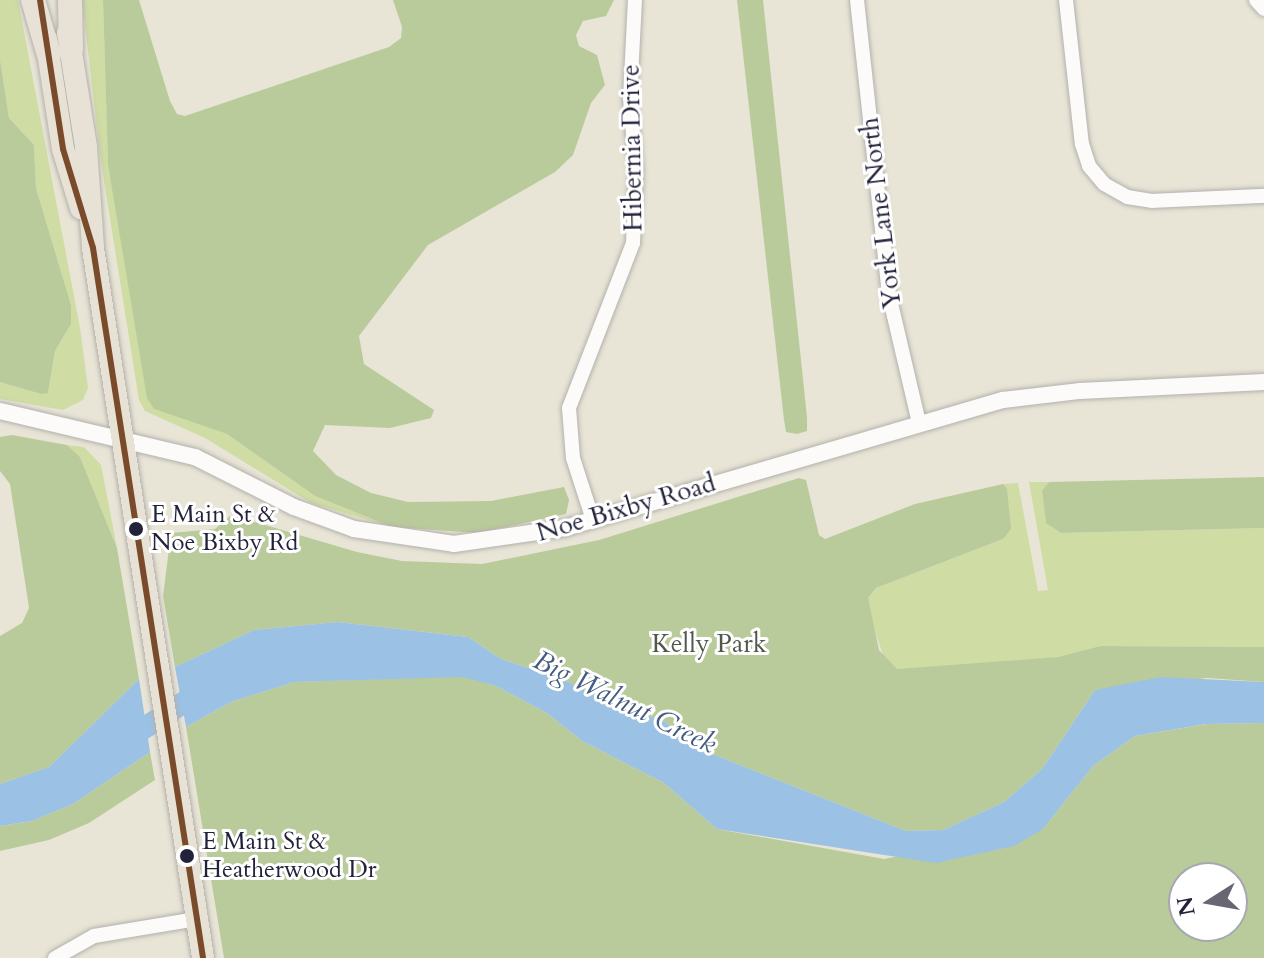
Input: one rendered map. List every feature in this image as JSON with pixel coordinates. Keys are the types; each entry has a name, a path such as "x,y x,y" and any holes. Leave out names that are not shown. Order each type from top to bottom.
{"highway":[{"path":"33,0 60,52"},
{"path":"60,52 70,0"}],"main road":[{"path":"40,0 60,52 124,438 203,958"},
{"path":"60,52 63,0"}],"street":[{"name":"Hibernia Drive","path":"593,520 573,458 569,408 633,243 636,171 630,98 635,0"},
{"name":"York Lane North","path":"857,0 889,295 919,423"},
{"path":"1066,0 1082,144 1089,166 1104,184 1127,197 1152,201 1264,196"},
{"path":"1256,0 1264,9"},
{"name":"Noe Bixby Road","path":"0,411 195,457 325,520 405,541 503,540 593,520 919,423 1041,394 1264,382"},
{"path":"55,958 94,936 197,919"}],"green space":[{"path":"0,0 18,0 80,328 88,388 83,400 63,410 0,399 0,382 48,393 55,351 71,324 71,305 36,188 34,145 9,118 0,59"},
{"path":"82,0 103,0 108,165 154,409 227,434 315,496 392,527 311,503 205,438 145,411 139,400 101,162"},
{"path":"103,0 139,0 170,101 177,114 185,116 389,47 401,38 402,27 393,0 614,0 606,16 583,21 576,35 579,46 597,55 605,85 591,103 573,155 555,172 428,245 359,336 364,364 434,410 431,418 390,428 325,425 313,451 336,475 371,493 408,502 491,501 564,487 569,500 566,514 478,533 392,527 315,496 227,434 154,409 147,398 108,165"},
{"path":"737,0 763,0 807,417 807,431 797,434 786,432 784,420"},
{"path":"0,59 9,118 34,145 36,188 71,305 71,324 55,351 48,393 42,394 0,382"},
{"path":"12,435 67,445 80,457 117,548 139,679 49,767 0,784 0,636 22,623 29,608 10,484 0,471 0,437"},
{"path":"67,445 84,447 101,465 117,548 80,457"},
{"path":"1264,477 1264,528 1061,533 1046,523 1042,491 1049,482"},
{"name":"Kelly Park","path":"799,478 806,480 819,535 825,539 915,504 1003,484 1007,489 1011,529 1003,539 876,588 868,598 879,650 897,669 1058,657 1100,646 1264,647 1264,682 1207,678 1095,690 1042,769 1004,802 943,830 906,831 692,746 663,720 624,710 566,681 501,659 468,637 338,622 254,630 175,667 163,596 171,533 215,529 230,516 357,552 402,561 482,564 599,540"},
{"path":"1029,482 1049,482 1042,492 1046,522 1061,533 1264,528 1264,647 1100,646 1058,657 952,668 896,669 886,663 866,606 868,598 876,588 1003,539 1003,484 1018,483 1038,591 1048,590"},
{"path":"463,676 496,686 547,713 582,741 664,783 717,829 884,859 1043,829 1093,766 1135,736 1207,724 1264,723 1264,958 224,958 186,727 231,702 294,682"},
{"path":"150,752 155,780 89,823 49,840 0,851 0,826 32,821 73,804"}],"water":[{"path":"338,622 468,637 501,659 566,681 624,710 663,720 692,746 906,831 943,830 1004,802 1042,769 1095,690 1161,677 1264,682 1264,723 1206,724 1135,736 1093,766 1043,829 1014,846 936,863 717,829 664,783 582,741 547,713 496,686 463,677 294,682 231,702 186,727 175,667 254,630"},
{"path":"139,679 150,752 73,804 32,821 0,826 0,784 49,767"}],"waterway":[{"name":"Big Walnut Creek","path":"121,743 206,688"}],"transit line":[{"path":"40,0 63,149 93,248 203,958"}],"place":[{"name":"E Main St & Noe Bixby Rd","path":"136,529"},
{"name":"E Main St & Heatherwood Dr","path":"187,856"}]}
